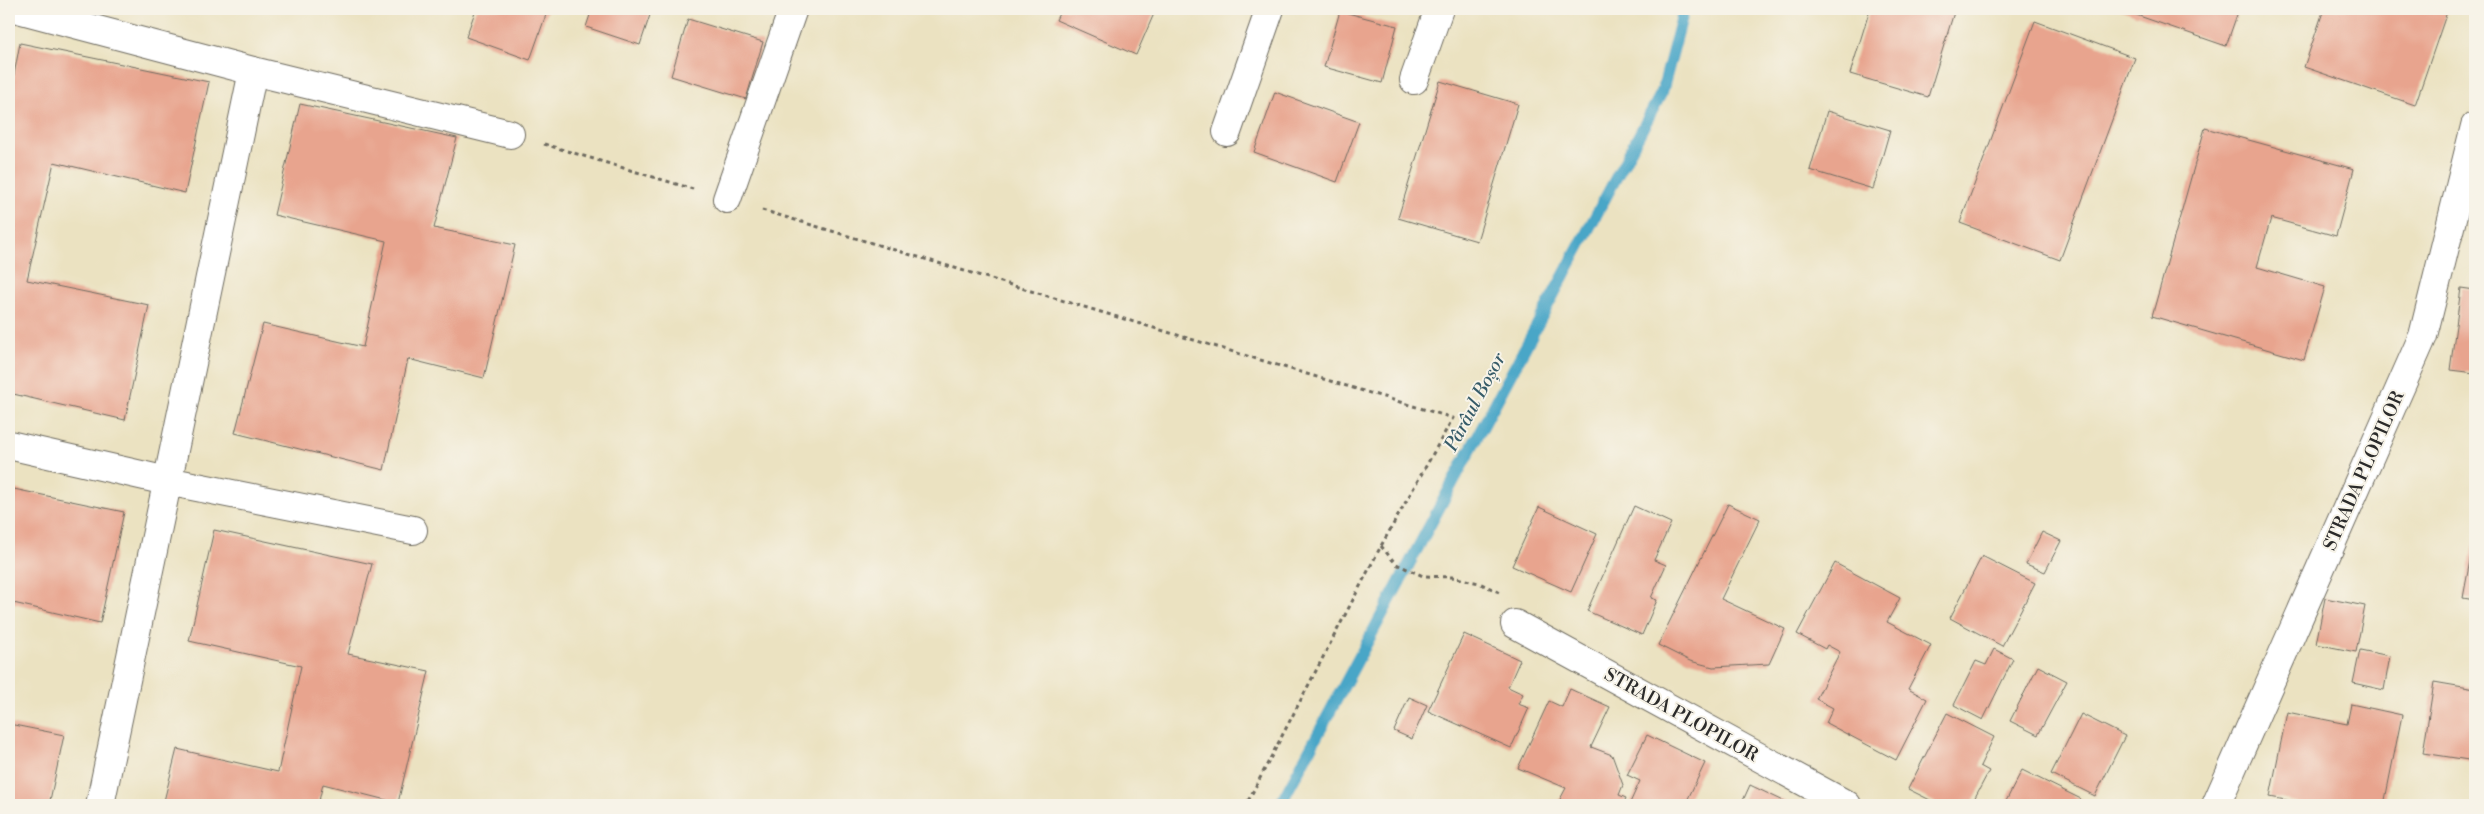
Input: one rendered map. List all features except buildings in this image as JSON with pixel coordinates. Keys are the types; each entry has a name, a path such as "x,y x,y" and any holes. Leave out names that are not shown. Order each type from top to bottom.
{"street":[{"path":"18,9 253,71 510,134"},
{"path":"727,199 793,9"},
{"path":"1227,132 1270,9"},
{"path":"1414,80 1439,9"},
{"path":"100,805 253,71"},
{"name":"STRADA PLOPILOR","path":"2216,805 2423,336 2475,126"},
{"path":"9,445 167,481 413,530"},
{"name":"STRADA PLOPILOR","path":"1514,624 1847,805"}],"path":[{"path":"510,134 1454,418 1381,546 1246,805"},
{"path":"1381,546 1396,564 1423,576 1452,577 1479,583 1517,602 1514,624"}],"waterway":[{"name":"Pârâul Boșor","path":"1280,805 1662,92 1684,9"}]}
